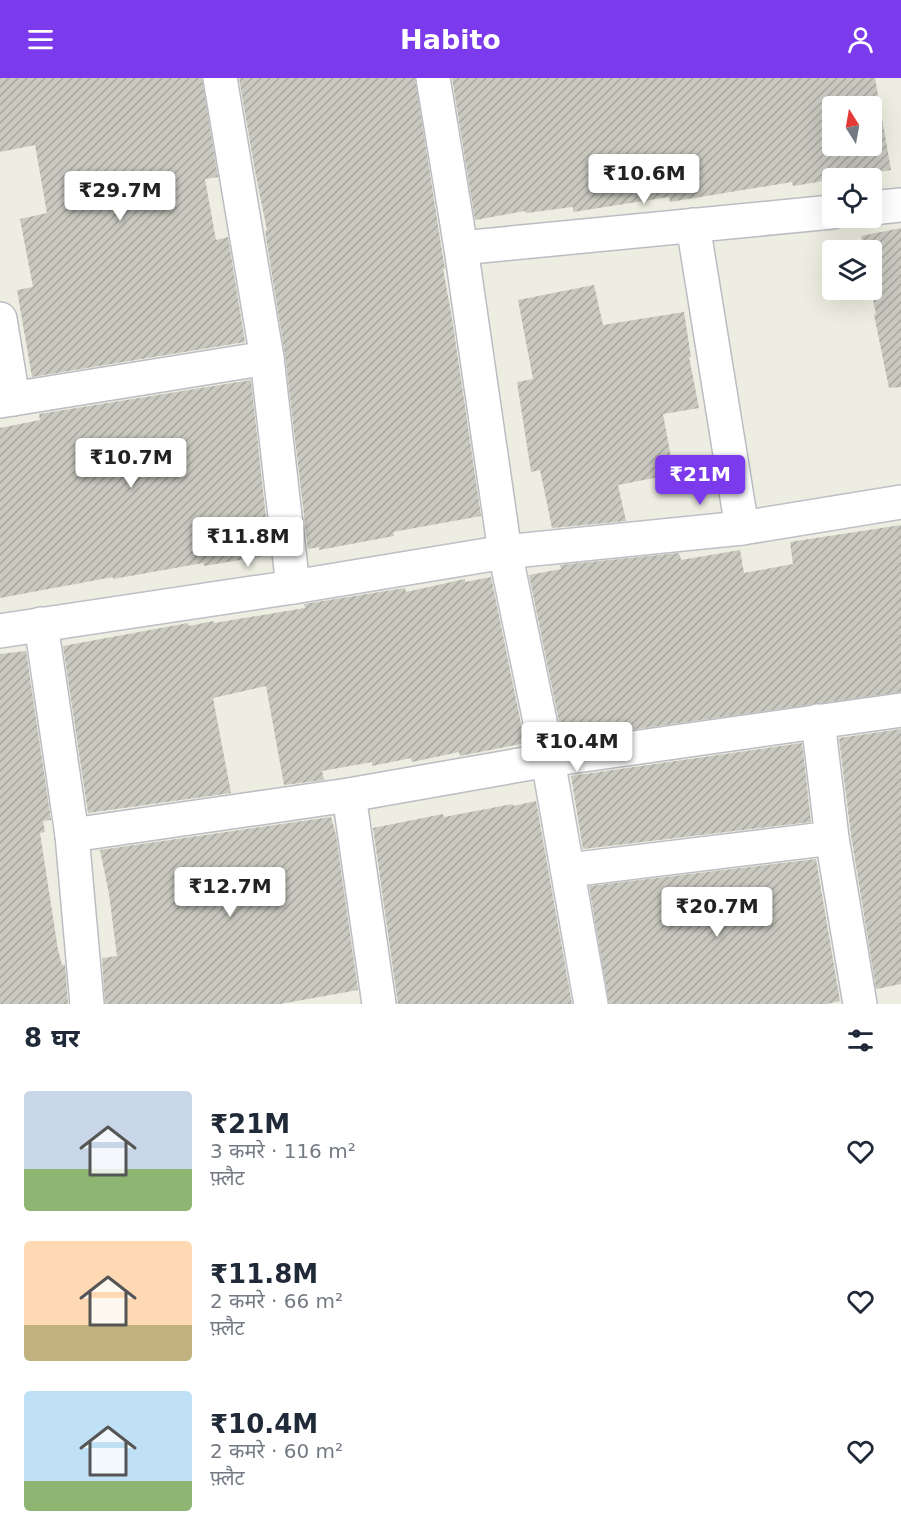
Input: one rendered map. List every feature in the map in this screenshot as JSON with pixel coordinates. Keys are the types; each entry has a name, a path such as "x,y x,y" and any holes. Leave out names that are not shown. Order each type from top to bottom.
{"street":[{"path":"220,78 267,358 293,587"},
{"path":"433,78 461,248 505,552 549,760 591,1004"},
{"path":"882,207 901,205"},
{"path":"461,248 822,213"},
{"path":"693,225 742,528"},
{"path":"0,319 7,400 267,358"},
{"path":"0,632 505,552 742,528 901,502"},
{"path":"41,624 72,835 87,1004"},
{"path":"72,835 349,795 549,760 901,710"},
{"path":"818,721 832,838 860,1004"},
{"path":"349,795 379,1004"},
{"path":"569,870 832,838"}],"building":[{"path":"0,78 202,78 218,177 205,179 216,240 228,237 245,342 32,377 17,290 33,287 20,219 47,213 35,145 0,152"},
{"path":"239,78 415,78 481,516 393,532 394,536 319,550 319,547 308,549 285,355 265,231 267,230"},
{"path":"452,78 875,78 878,96 822,96 822,156 882,156 882,118 891,170 822,168 822,181 793,186 792,182 670,202 669,197 573,212 573,207 526,213 525,211 475,220"},
{"path":"901,228 901,387 889,388 874,315 876,314 873,300 882,300 882,240 862,240 861,236"},
{"path":"594,285 603,325 684,312 691,357 689,357 699,408 663,414 674,474 618,485 626,521 552,528 540,470 531,472 517,382 533,379 518,300"},
{"path":"251,380 270,555 204,566 203,563 113,579 113,577 0,598 0,428 40,420 39,414"},
{"path":"901,525 901,692 565,739 562,736 529,575 561,569 560,565 679,553 681,560 740,550 744,573 793,564 790,542"},
{"path":"491,577 525,743 460,756 459,752 412,762 411,758 372,766 372,762 322,771 324,780 284,785 266,686 213,698 231,793 88,813 63,646 188,623 189,626 213,621 214,623 305,608 304,604 405,588 406,592 465,579 465,582"},
{"path":"26,651 51,820 43,821 45,832 40,833 58,950 62,965 65,965 68,1004 0,1004 0,654"},
{"path":"901,729 901,984 876,989 851,835 839,738"},
{"path":"802,743 811,822 583,849 571,776"},
{"path":"536,801 572,1004 398,1004 373,828 443,814 444,817"},
{"path":"331,817 336,835 358,990 280,1004 105,1004 102,958 117,956 109,894 100,850"},
{"path":"816,859 840,1001 827,1004 609,1004 589,886"}]}
